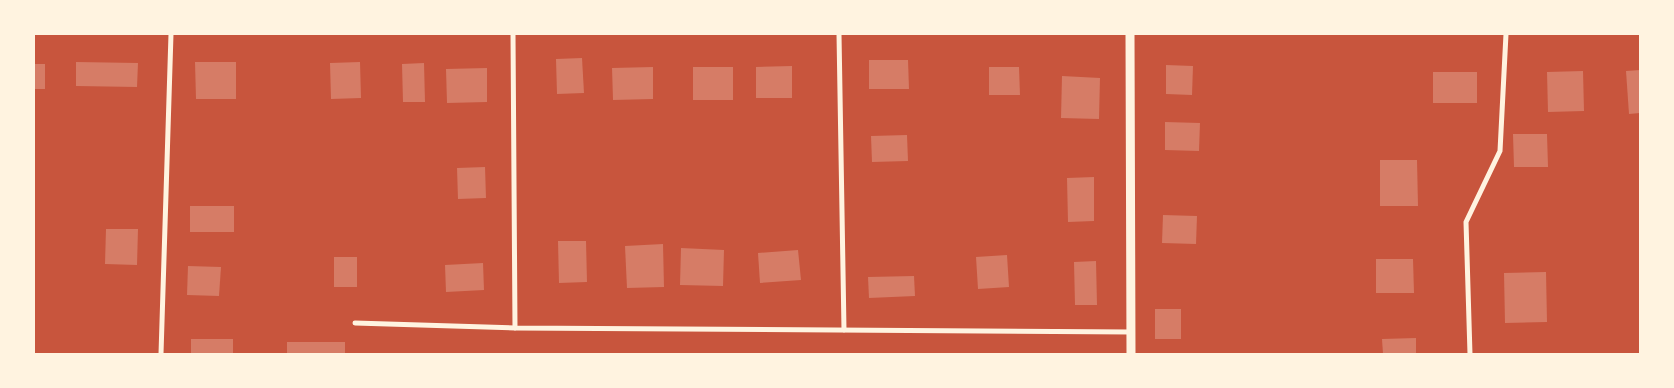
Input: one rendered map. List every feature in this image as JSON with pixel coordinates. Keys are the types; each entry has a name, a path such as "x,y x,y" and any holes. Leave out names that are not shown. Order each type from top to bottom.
{"street":[{"path":"161,354 171,34"},
{"path":"514,34 515,328"},
{"path":"839,34 844,330"},
{"path":"1130,34 1131,354"},
{"path":"1470,354 1466,222 1500,151 1506,34"},
{"path":"355,323 515,328 1131,332"}],"building":[{"path":"582,58 584,93 557,94 556,59"},
{"path":"869,60 908,60 909,89 869,89"},
{"path":"76,62 138,63 137,87 76,86"},
{"path":"195,62 236,62 236,99 196,99"},
{"path":"360,62 361,98 331,99 330,63"},
{"path":"424,63 425,102 403,102 402,64"},
{"path":"34,64 45,64 45,89 34,89"},
{"path":"1166,65 1193,66 1192,95 1166,94"},
{"path":"792,66 792,98 756,98 756,67"},
{"path":"653,67 653,99 613,100 612,68"},
{"path":"693,67 733,67 733,100 693,100"},
{"path":"989,67 1019,67 1020,95 989,95"},
{"path":"487,68 487,102 447,103 446,69"},
{"path":"1640,70 1640,113 1629,114 1626,71"},
{"path":"1583,71 1584,111 1548,112 1547,72"},
{"path":"1433,72 1477,72 1477,103 1433,103"},
{"path":"1062,76 1100,78 1099,119 1061,118"},
{"path":"1165,122 1200,123 1199,151 1165,150"},
{"path":"1513,134 1547,134 1548,167 1514,167"},
{"path":"907,135 908,161 872,162 871,136"},
{"path":"1380,160 1417,160 1418,206 1380,206"},
{"path":"485,167 486,198 458,199 457,168"},
{"path":"1094,177 1094,221 1068,222 1067,178"},
{"path":"190,206 234,206 234,232 190,232"},
{"path":"1163,215 1197,216 1196,244 1162,243"},
{"path":"106,229 138,229 137,265 105,264"},
{"path":"558,241 586,241 587,282 559,283"},
{"path":"663,244 664,287 627,288 625,246"},
{"path":"681,248 724,250 723,286 680,285"},
{"path":"798,250 801,280 760,283 758,253"},
{"path":"1007,255 1009,287 978,289 976,257"},
{"path":"334,257 357,257 357,287 334,287"},
{"path":"1376,259 1413,259 1414,293 1376,293"},
{"path":"1096,261 1097,305 1075,305 1074,262"},
{"path":"483,263 484,290 446,292 445,265"},
{"path":"188,266 221,267 219,296 187,295"},
{"path":"1546,272 1547,322 1505,323 1504,273"},
{"path":"914,276 915,296 869,298 868,277"},
{"path":"1155,309 1181,309 1181,339 1155,339"},
{"path":"1416,338 1416,354 1383,354 1382,339"},
{"path":"191,339 233,339 233,354 191,354"},
{"path":"287,342 345,342 345,354 287,354"}]}
